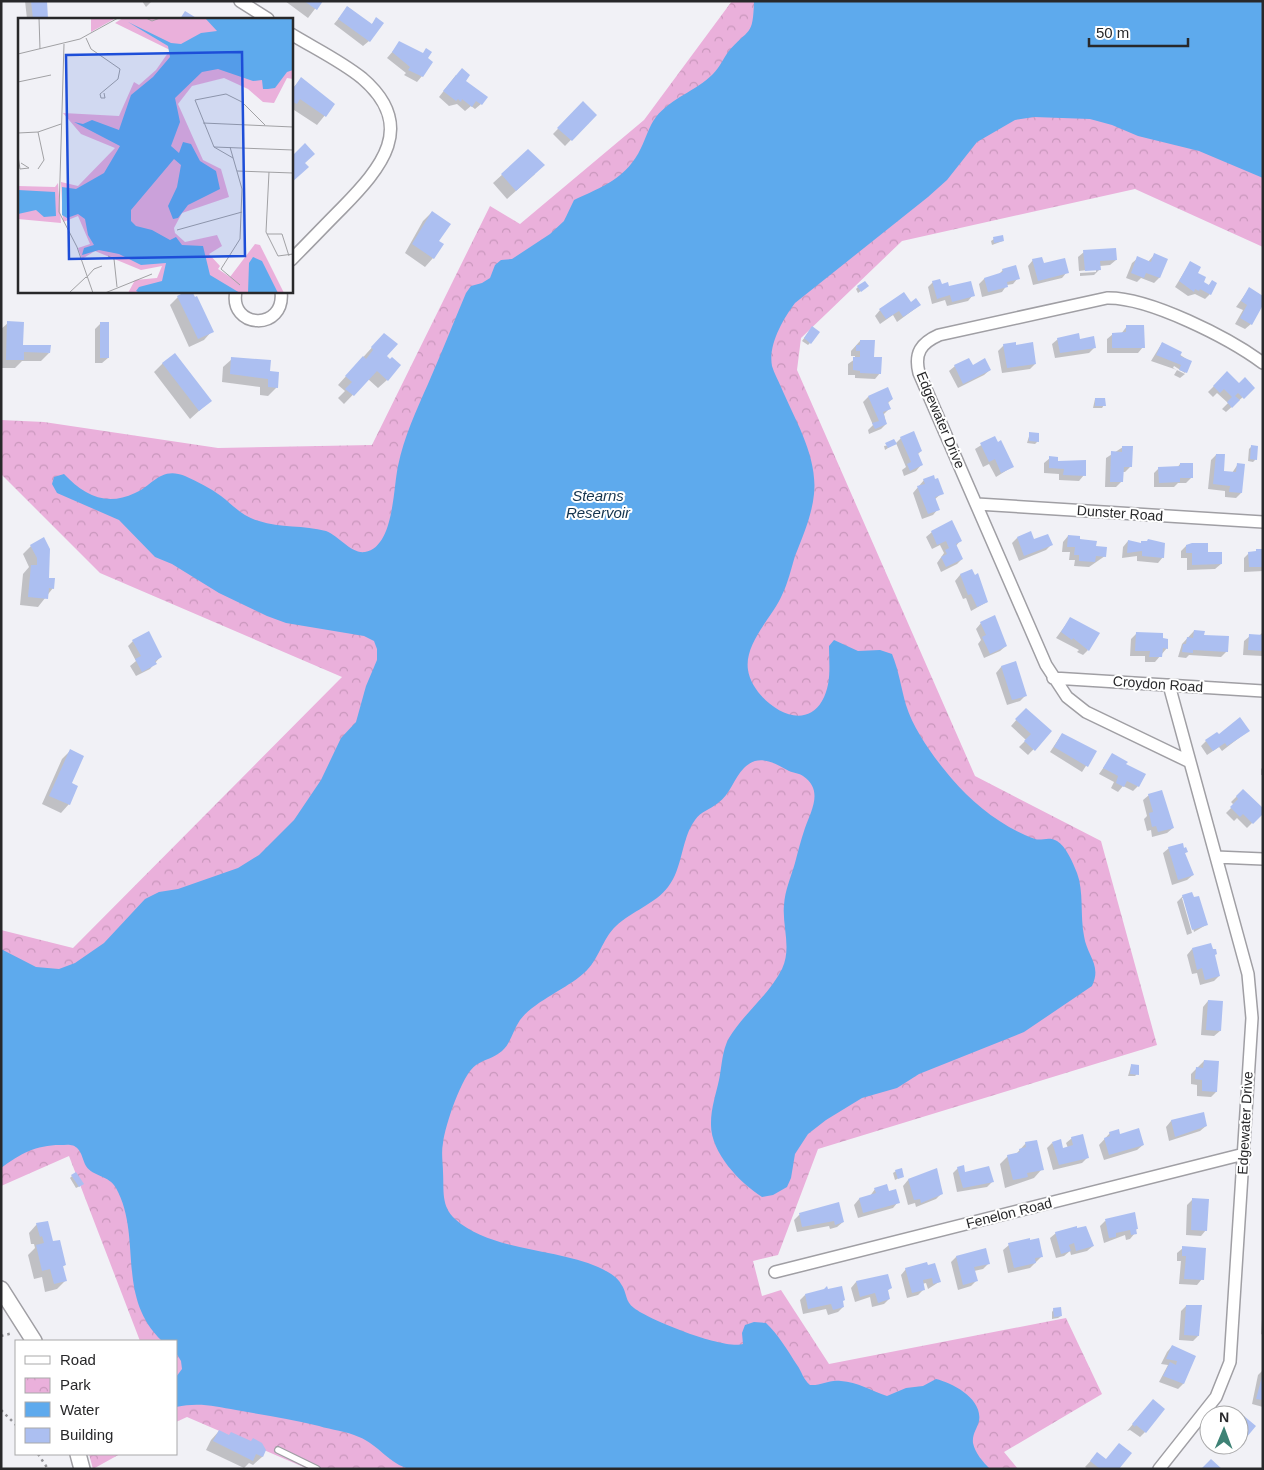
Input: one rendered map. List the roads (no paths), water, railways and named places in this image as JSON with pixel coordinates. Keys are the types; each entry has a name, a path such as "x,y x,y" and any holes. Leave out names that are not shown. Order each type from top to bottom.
{"street":[{"path":"240,1 266,18"},
{"path":"292,35 361,77 386,106 390,122 390,140 383,158 372,176 292,259"},
{"path":"236,292 237,307 242,314 252,320 261,321 274,315 280,305 281,292"},
{"name":"Edgewater Drive","path":"1190,762 1086,712 1067,698 1053,678 917,365 919,348 932,338 1107,298 1118,298 1148,304 1221,337 1263,364"},
{"name":"Dunster Road","path":"978,504 1263,522"},
{"name":"Croydon Road","path":"1053,678 1263,691"},
{"name":"Edgewater Drive","path":"1159,1469 1216,1397 1227,1373 1232,1349 1252,1018 1251,987 1169,685"},
{"path":"1216,856 1263,859"},
{"name":"Fenelon Road","path":"775,1272 1244,1154"},
{"path":"1,1289 33,1340"},
{"path":"78,1455 82,1469"}],"lane":[{"path":"278,1450 317,1469"}],"water":[{"name":"Stearns Reservoir","path":"754,1 1263,1 1263,178 1199,151 1138,136 1112,125 1090,119 1034,117 1015,120 977,142 947,180 928,197 795,303 781,324 772,350 773,369 809,453 814,480 814,494 809,518 788,581 778,604 754,640 750,650 748,670 751,681 758,692 779,710 790,715 802,715 813,711 822,701 825,694 829,674 829,646 834,640 858,651 880,650 892,654 906,705 914,725 932,754 952,779 979,806 1001,822 1035,839 1054,840 1060,843 1066,851 1079,880 1084,936 1095,966 1095,979 1092,986 1024,1032 919,1074 897,1088 862,1098 826,1120 808,1134 795,1154 791,1178 787,1187 773,1195 762,1197 753,1191 735,1175 715,1145 711,1123 712,1112 724,1053 729,1038 777,978 785,961 785,899 814,801 813,788 801,775 766,761 755,761 744,768 722,800 695,820 687,836 677,871 663,893 616,926 584,973 527,1013 520,1020 508,1044 502,1051 476,1065 471,1070 455,1101 444,1135 442,1154 445,1203 455,1219 469,1229 504,1243 562,1256 598,1267 619,1281 631,1306 643,1314 671,1327 705,1339 734,1345 743,1344 742,1333 745,1325 754,1322 766,1323 783,1343 810,1385 833,1381 847,1382 887,1396 906,1388 923,1386 936,1379 950,1384 965,1393 976,1406 979,1413 979,1421 973,1443 977,1454 990,1469 410,1469 396,1463 366,1440 344,1432 288,1419 214,1406 178,1407 178,1374 182,1369 178,1356 178,1340 161,1340 148,1324 139,1305 134,1286 128,1226 124,1207 116,1188 109,1181 89,1170 76,1147 69,1145 51,1145 36,1149 15,1158 1,1168 1,949 36,967 59,969 75,963 104,943 145,899 159,892 178,889 238,868 259,855 294,820 321,780 341,738 356,722 366,686 377,660 377,649 374,641 364,636 286,623 219,593 172,564 155,557 119,520 57,493 52,484 54,477 64,474 79,488 96,497 114,499 135,493 163,475 177,474 208,488 243,514 253,519 275,525 326,531 350,548 360,552 375,548 382,540 387,529 398,466 407,434 466,293 471,286 482,283 490,278 495,265 501,260 512,259 550,234 564,221 574,200 613,180 629,167 641,148 649,128 656,117 662,110 713,74 728,52 751,27"}]}
